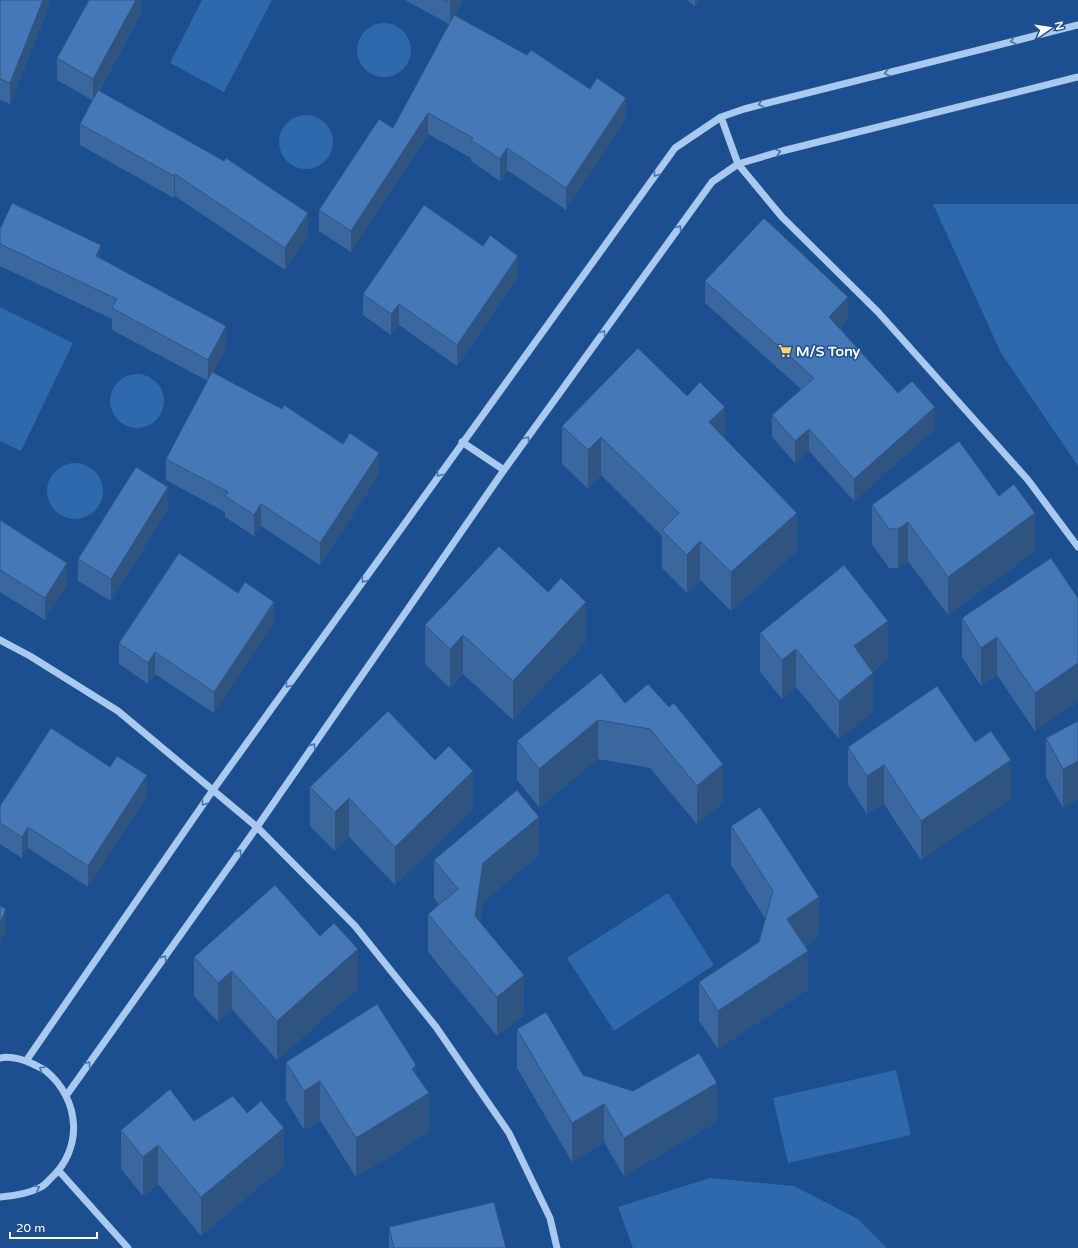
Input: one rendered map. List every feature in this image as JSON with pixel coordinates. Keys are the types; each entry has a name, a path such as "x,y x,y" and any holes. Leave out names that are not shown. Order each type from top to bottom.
{"street":[{"path":"26,1060 213,790 675,148 721,117 744,109 1078,25"},
{"path":"66,1096 257,827 504,470 712,182 738,164 782,151 1078,77"},
{"path":"721,117 738,164 782,216 878,312 1028,480 1078,547"},
{"path":"462,442 504,470"},
{"path":"0,640 30,656 118,711 257,827 355,926 436,1027 509,1133 550,1218 557,1248"},
{"path":"0,1058 26,1060 46,1071 61,1087 66,1096 71,1107 74,1129 70,1151 59,1171 41,1187 19,1196 0,1196"},
{"path":"59,1171 128,1248"}],"shaded area":[{"path":"202,0 272,0 224,92 170,63"},
{"path":"384,23 394,25 403,31 409,40 411,50 409,60 403,69 394,75 384,77 374,75 365,69 359,60 357,50 359,40 365,31 374,25"},
{"path":"306,115 316,117 325,123 331,132 333,142 331,152 325,161 316,167 306,169 296,167 287,161 281,152 279,142 281,132 287,123 296,117"},
{"path":"933,204 1078,204 1078,466 1001,353"},
{"path":"0,307 73,343 21,451 0,441"},
{"path":"137,374 147,376 156,382 162,391 164,401 162,411 156,420 147,426 137,428 127,426 118,420 112,411 110,401 112,391 118,382 127,376"},
{"path":"75,463 86,465 95,471 101,480 103,491 101,502 95,511 86,517 75,519 64,517 55,511 49,502 47,491 49,480 55,471 64,465"},
{"path":"668,893 714,965 614,1031 567,958"},
{"path":"896,1070 911,1135 788,1163 773,1098"},
{"path":"710,1178 794,1186 858,1219 887,1248 633,1248 618,1207"}],"building":[{"path":"0,0 43,0 10,83 0,79"},
{"path":"89,0 136,0 93,79 57,58"},
{"path":"444,0 451,0 450,3"},
{"path":"454,15 527,55 531,50 590,89 597,78 626,98 566,188 507,148 500,159 471,140 473,138 428,113 351,231 319,210 379,119 393,128"},
{"path":"98,90 224,161 226,158 308,213 285,248 175,174 174,176 80,124"},
{"path":"12,203 101,245 96,256 226,326 208,360 112,308 117,299 0,244 0,229"},
{"path":"424,205 483,246 490,235 518,256 457,345 399,304 391,314 363,294"},
{"path":"764,218 848,297 829,317 898,393 912,381 935,407 854,479 809,429 795,441 772,415 814,378 705,281"},
{"path":"638,348 687,396 700,382 725,407 709,422 797,513 731,572 700,541 687,555 662,530 679,513 601,437 588,450 562,426"},
{"path":"212,372 282,409 284,405 343,444 350,433 379,453 320,543 261,504 254,515 225,496 228,492 166,459"},
{"path":"959,441 999,496 1014,484 1035,513 948,577 908,522 898,529 889,529 872,505"},
{"path":"136,467 168,487 111,579 78,559"},
{"path":"0,520 67,563 45,598 0,570"},
{"path":"499,546 548,592 561,578 586,602 513,681 463,635 450,649 425,625"},
{"path":"179,553 238,593 245,582 274,602 214,692 155,652 148,663 119,643"},
{"path":"1051,558 1078,598 1078,663 1035,693 997,637 981,648 962,618"},
{"path":"844,565 888,621 854,646 873,673 839,701 796,649 782,660 760,633"},
{"path":"601,673 625,703 648,684 669,707 674,703 723,764 697,786 650,729 598,720 539,769 517,741"},
{"path":"937,686 975,742 991,731 1011,760 921,821 884,765 867,776 848,747"},
{"path":"388,711 435,760 449,746 473,771 395,847 349,798 335,812 310,787"},
{"path":"1078,721 1078,761 1063,769 1046,738"},
{"path":"51,728 110,767 117,756 147,775 88,866 28,827 22,837 0,823 0,806"},
{"path":"517,790 539,817 483,863 475,916 524,975 497,997 428,914 458,889 434,860"},
{"path":"760,807 819,897 787,919 808,951 718,1011 699,982 759,942 773,891 731,826"},
{"path":"275,885 320,936 334,923 358,949 277,1021 232,971 218,983 194,957"},
{"path":"0,906 6,909 0,923"},
{"path":"377,1004 416,1065 412,1069 429,1093 356,1138 320,1081 304,1091 286,1062"},
{"path":"546,1012 583,1075 633,1091 699,1053 717,1083 624,1138 604,1104 572,1123 517,1029"},
{"path":"170,1089 194,1121 233,1096 247,1113 261,1101 284,1128 201,1197 158,1145 143,1157 121,1130"},
{"path":"494,1202 506,1248 394,1248 389,1227"}],"place":[{"name":"M/S Tony","path":"785,351"}]}
